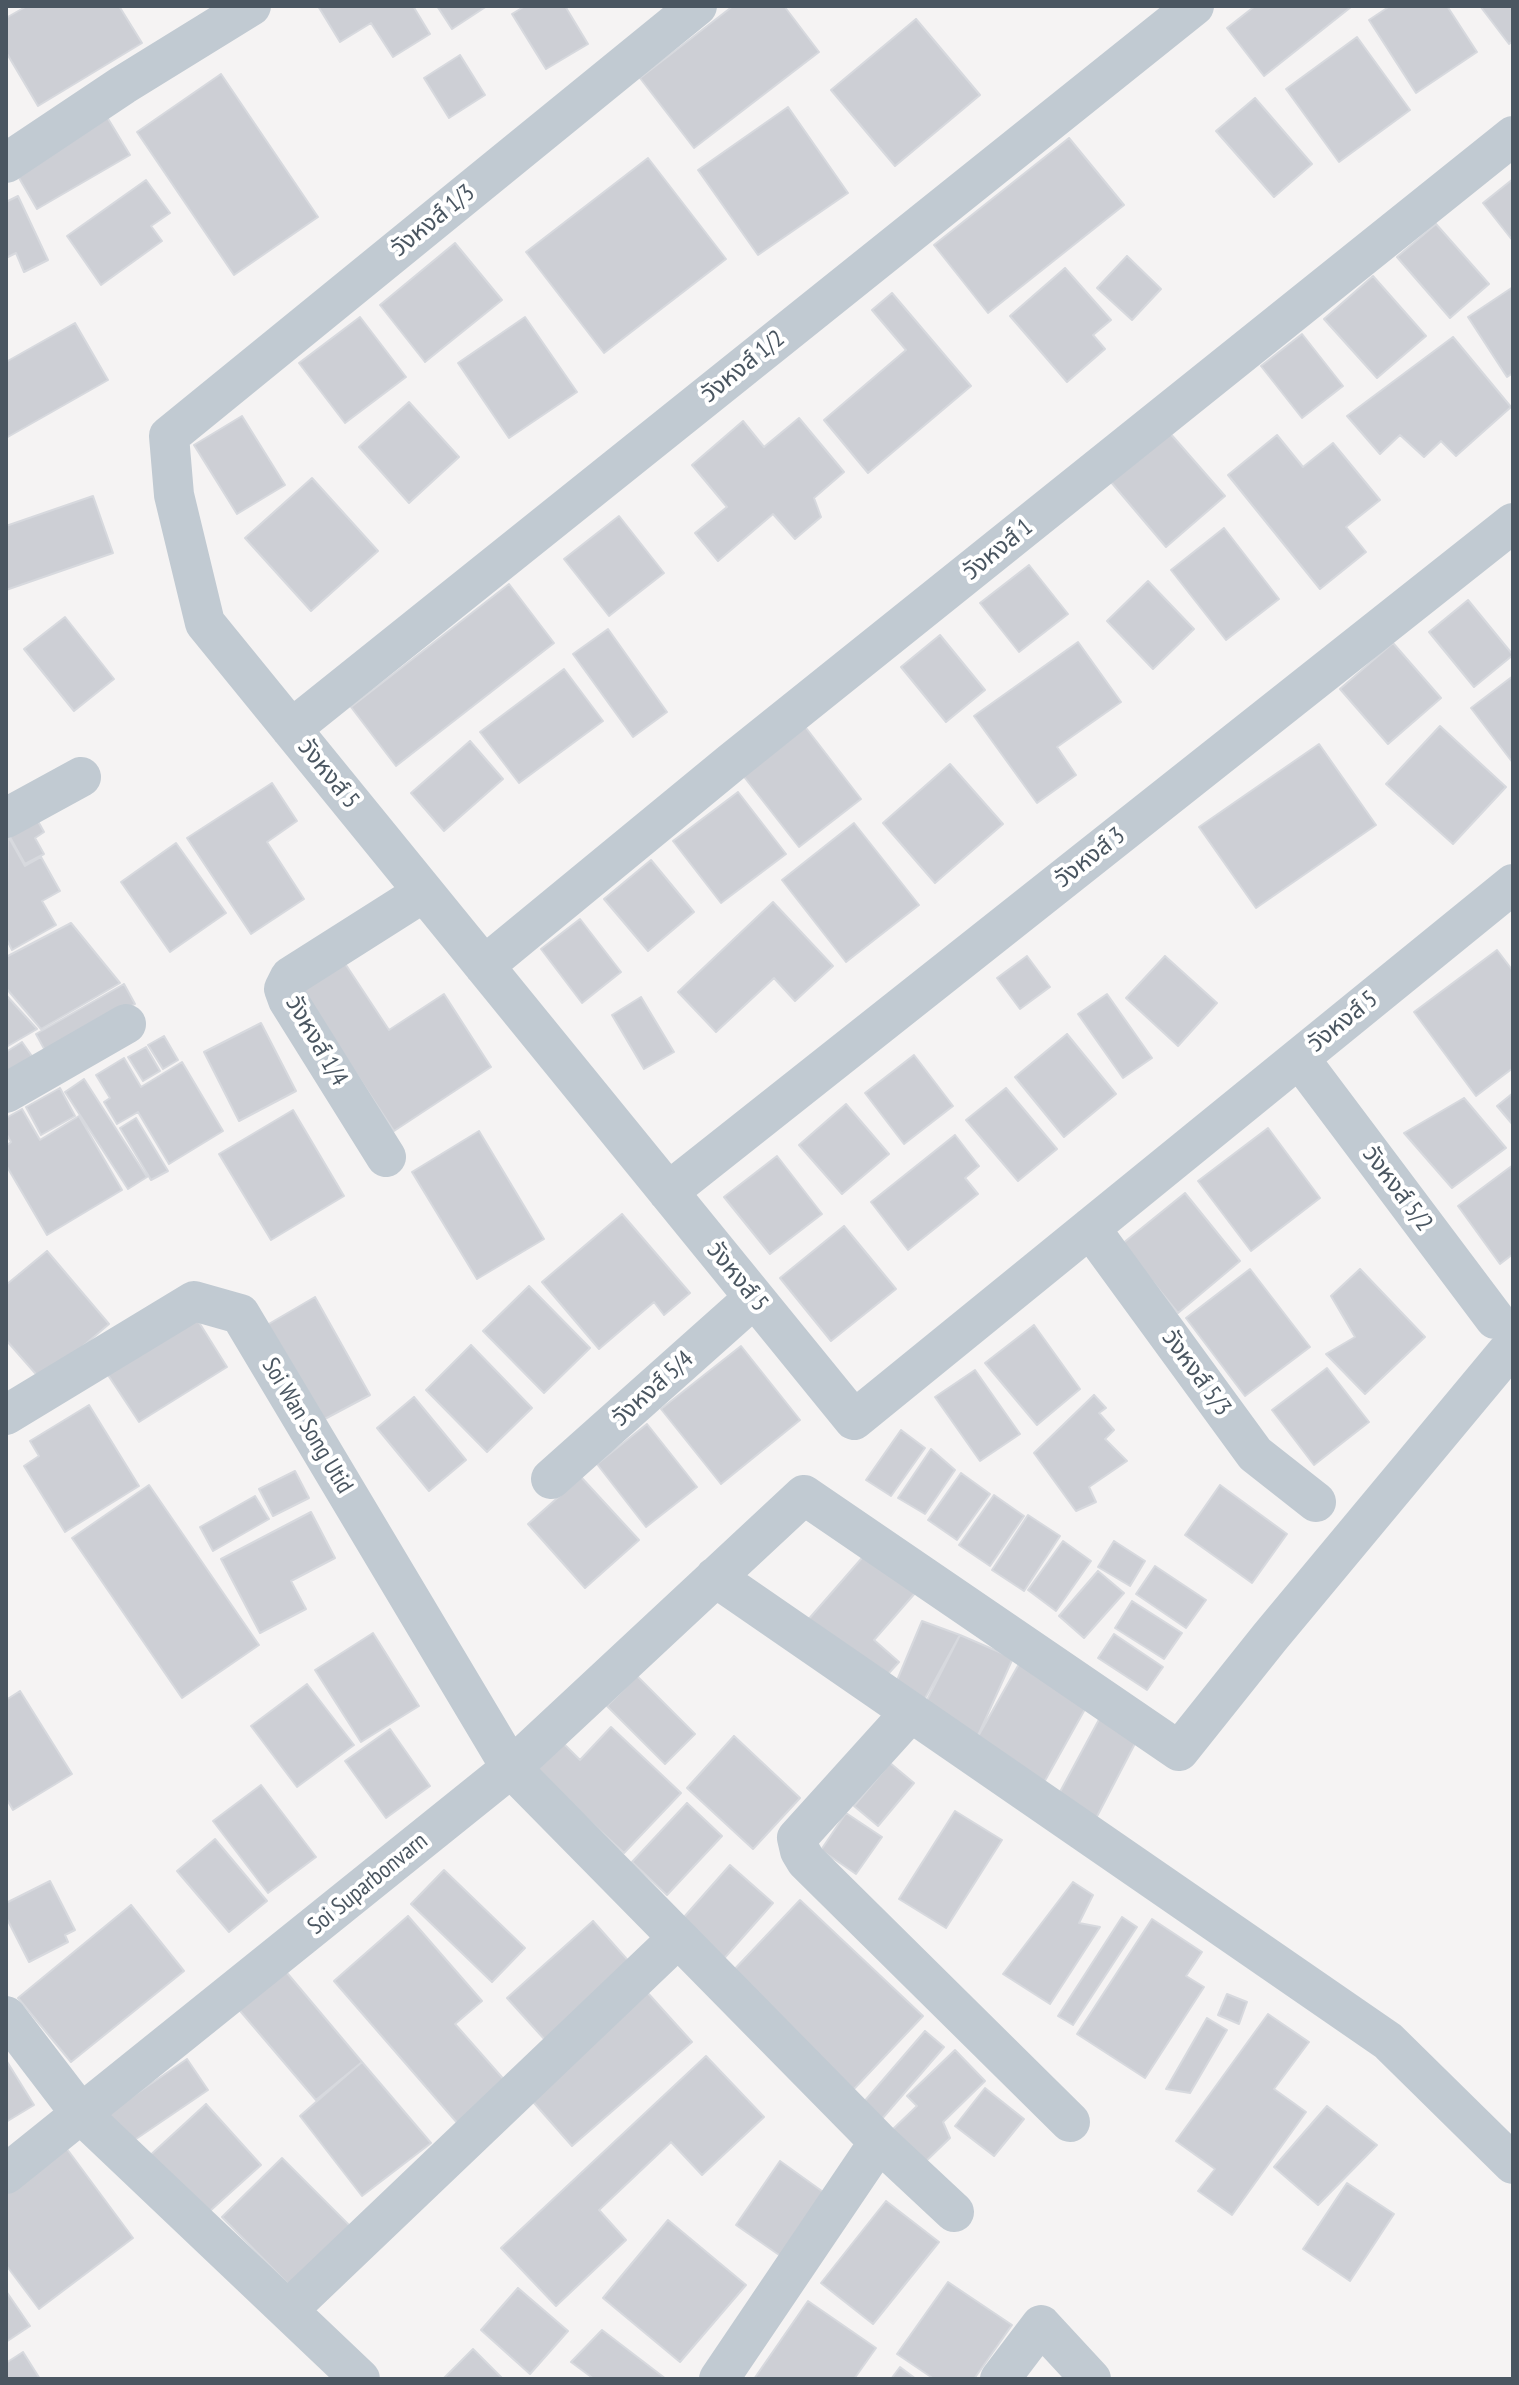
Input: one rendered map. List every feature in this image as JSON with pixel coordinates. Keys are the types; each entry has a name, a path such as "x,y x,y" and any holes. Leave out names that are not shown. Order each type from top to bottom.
{"street":[{"path":"6,163 123,85 251,6"},
{"name":"วังหงส์ 1/3","path":"169,436 697,6"},
{"name":"วังหงส์ 1/2","path":"291,729 1194,6"},
{"name":"วังหงส์ 1","path":"484,966 732,762 1513,136"},
{"name":"วังหงส์ 5","path":"169,436 174,495 205,623 854,1420 1513,884"},
{"name":"วังหงส์ 3","path":"668,1192 1513,523"},
{"path":"6,818 81,777"},
{"name":"วังหงส์ 1/4","path":"386,1157 284,989 290,977 424,892"},
{"path":"6,1093 126,1024"},
{"name":"วังหงส์ 5/2","path":"1299,1058 1504,1332"},
{"name":"วังหงส์ 5/3","path":"1090,1228 1255,1454 1316,1502"},
{"name":"วังหงส์ 5/4","path":"551,1479 754,1298"},
{"name":"Soi Wan Song Utid","path":"6,1415 194,1301 240,1314 511,1768 879,2142 954,2212"},
{"name":"Soi Suparbonvarn","path":"6,2174 511,1768 804,1495 1179,1751 1504,1332"},
{"path":"715,1577 1388,2041 1513,2164"},
{"path":"910,1713 797,1838 800,1851 806,1861 1070,2122"},
{"path":"288,2310 678,1938"},
{"path":"6,2016 81,2114 360,2379"},
{"path":"719,2379 879,2142"},
{"path":"1000,2379 1041,2325 1091,2379"}],"building":[{"path":"27,6 119,6 142,43 38,106 6,52 6,18"},
{"path":"318,6 413,6 430,34 393,57 371,23 340,42"},
{"path":"437,6 487,6 452,29"},
{"path":"525,6 565,6 588,44 546,69 512,14"},
{"path":"733,6 784,6 819,52 694,148 640,78"},
{"path":"1255,6 1351,7 1264,76 1227,28"},
{"path":"1390,6 1447,6 1477,52 1416,93 1369,20"},
{"path":"1480,6 1513,6 1513,41 1509,44"},
{"path":"916,19 980,95 895,166 831,90"},
{"path":"1357,37 1410,110 1339,162 1286,89"},
{"path":"460,55 485,95 449,118 424,78"},
{"path":"221,74 318,217 234,275 137,132"},
{"path":"1255,98 1312,164 1274,197 1216,131"},
{"path":"788,107 848,193 758,255 698,170"},
{"path":"107,117 130,155 37,209 15,171"},
{"path":"1069,138 1124,205 988,313 934,245"},
{"path":"648,158 726,259 604,353 526,252"},
{"path":"1513,179 1513,241 1483,203"},
{"path":"146,180 170,213 151,226 162,241 101,285 67,236"},
{"path":"18,196 48,260 24,272 16,253 6,258 6,202"},
{"path":"1436,224 1489,284 1450,318 1397,257"},
{"path":"455,243 502,300 425,362 380,305"},
{"path":"1127,256 1161,289 1132,320 1097,288"},
{"path":"1065,268 1111,320 1093,335 1105,349 1067,382 1010,316"},
{"path":"1373,276 1426,336 1377,378 1324,319"},
{"path":"1513,287 1513,373 1507,377 1468,317"},
{"path":"892,293 971,386 868,473 824,420 906,350 872,310"},
{"path":"360,317 406,377 345,423 299,363"},
{"path":"525,317 577,392 509,438 458,363"},
{"path":"75,323 108,380 6,438 6,362"},
{"path":"1302,334 1343,386 1302,418 1261,366"},
{"path":"1453,337 1511,407 1456,456 1441,441 1424,457 1400,435 1380,454 1347,416"},
{"path":"409,402 459,457 409,503 359,447"},
{"path":"242,416 285,485 237,514 194,445"},
{"path":"799,418 844,472 814,498 821,517 795,539 773,514 718,561 695,533 727,507 692,465 743,421 764,447"},
{"path":"1169,432 1225,496 1166,547 1111,482"},
{"path":"1277,435 1303,467 1333,443 1380,500 1346,527 1366,552 1320,589 1228,475"},
{"path":"312,478 378,551 311,611 245,538"},
{"path":"93,496 113,553 6,590 6,526"},
{"path":"619,516 664,573 609,616 564,559"},
{"path":"1224,528 1279,599 1226,640 1171,570"},
{"path":"1029,565 1068,614 1019,652 980,603"},
{"path":"1148,581 1194,629 1153,669 1107,621"},
{"path":"509,584 554,643 396,766 351,707"},
{"path":"1468,600 1513,655 1474,687 1429,632"},
{"path":"65,617 114,679 74,711 24,649"},
{"path":"608,629 667,712 633,737 573,654"},
{"path":"940,635 985,690 946,722 901,667"},
{"path":"1078,642 1121,702 1057,747 1076,775 1037,803 974,716"},
{"path":"1393,643 1441,698 1388,744 1340,689"},
{"path":"564,669 603,721 519,783 480,732"},
{"path":"1513,676 1513,763 1471,708"},
{"path":"796,715 861,799 799,847 734,764"},
{"path":"1440,726 1506,787 1453,844 1386,784"},
{"path":"470,741 503,779 444,831 411,793"},
{"path":"1319,744 1376,825 1256,908 1199,827"},
{"path":"950,764 1003,824 935,883 883,823"},
{"path":"272,783 297,821 267,842 304,899 251,934 187,838"},
{"path":"738,792 786,854 721,903 673,841"},
{"path":"34,814 44,832 35,838 44,854 25,864 6,830"},
{"path":"854,823 919,905 846,962 782,880"},
{"path":"8,836 25,866 41,857 60,891 42,901 56,925 12,950 6,938"},
{"path":"176,843 226,913 170,952 121,882"},
{"path":"651,860 694,912 648,951 604,899"},
{"path":"773,902 833,966 795,1001 774,978 716,1032 678,992"},
{"path":"580,919 621,972 582,1003 541,949"},
{"path":"71,923 120,983 41,1029 6,988 6,957"},
{"path":"1497,950 1513,971 1513,1068 1476,1096 1414,1012"},
{"path":"1027,956 1050,987 1020,1009 997,978"},
{"path":"1165,956 1217,1003 1178,1046 1126,998"},
{"path":"344,962 389,1030 444,994 491,1067 394,1131 301,990"},
{"path":"124,984 135,1004 47,1054 36,1034"},
{"path":"1107,994 1152,1058 1123,1078 1078,1014"},
{"path":"6,995 37,1029 8,1046 6,1043"},
{"path":"641,997 674,1052 644,1069 612,1015"},
{"path":"261,1023 296,1091 239,1121 204,1052"},
{"path":"1067,1034 1116,1094 1064,1137 1015,1077"},
{"path":"164,1036 178,1060 163,1069 148,1045"},
{"path":"22,1042 34,1059 6,1076 6,1052"},
{"path":"146,1047 160,1071 143,1081 128,1057"},
{"path":"914,1055 953,1106 904,1144 865,1093"},
{"path":"124,1058 141,1087 182,1062 223,1131 169,1164 138,1112 117,1124 104,1102 110,1098 96,1075"},
{"path":"84,1079 147,1177 128,1189 65,1092"},
{"path":"60,1088 75,1116 41,1135 26,1107"},
{"path":"1006,1088 1057,1149 1018,1181 966,1120"},
{"path":"1513,1093 1513,1125 1497,1106"},
{"path":"1464,1098 1506,1148 1452,1188 1404,1133"},
{"path":"846,1104 889,1154 842,1194 799,1145"},
{"path":"22,1109 40,1140 79,1116 122,1190 47,1235 6,1165 6,1146 11,1142 6,1133 6,1118"},
{"path":"293,1110 344,1196 271,1240 219,1154"},
{"path":"136,1118 168,1171 151,1180 120,1128"},
{"path":"1268,1128 1320,1198 1251,1251 1198,1181"},
{"path":"479,1131 544,1239 477,1279 412,1172"},
{"path":"955,1135 979,1166 965,1178 978,1194 908,1250 871,1202"},
{"path":"777,1156 822,1214 770,1254 724,1197"},
{"path":"1513,1165 1513,1254 1500,1264 1458,1206"},
{"path":"1185,1193 1240,1261 1178,1313 1122,1244"},
{"path":"622,1214 690,1293 664,1315 654,1302 599,1349 542,1282"},
{"path":"844,1226 896,1289 831,1341 780,1278"},
{"path":"47,1251 109,1324 42,1381 6,1340 6,1285"},
{"path":"1250,1269 1310,1347 1245,1396 1186,1318"},
{"path":"1360,1269 1425,1337 1365,1394 1326,1354 1355,1337 1331,1296"},
{"path":"529,1286 590,1348 544,1393 483,1331"},
{"path":"315,1297 370,1395 321,1421 267,1325"},
{"path":"195,1316 227,1367 139,1422 106,1372"},
{"path":"1034,1325 1080,1389 1037,1425 985,1363"},
{"path":"471,1345 532,1408 487,1452 426,1390"},
{"path":"741,1346 800,1420 721,1484 661,1409"},
{"path":"1327,1368 1369,1422 1314,1465 1272,1410"},
{"path":"975,1370 1020,1434 980,1461 935,1397"},
{"path":"1094,1395 1106,1408 1099,1413 1114,1430 1105,1439 1127,1461 1089,1487 1096,1502 1076,1511 1034,1453"},
{"path":"414,1397 466,1460 429,1491 377,1428"},
{"path":"89,1405 139,1486 65,1532 24,1466 39,1456 30,1441"},
{"path":"647,1424 697,1487 646,1527 597,1464"},
{"path":"901,1430 925,1448 891,1496 866,1480"},
{"path":"931,1449 955,1470 925,1514 898,1498"},
{"path":"295,1471 309,1498 273,1516 259,1489"},
{"path":"961,1473 990,1494 957,1540 928,1520"},
{"path":"581,1477 639,1540 585,1588 528,1524"},
{"path":"149,1485 259,1645 182,1698 72,1538"},
{"path":"1220,1485 1287,1534 1252,1583 1185,1535"},
{"path":"994,1495 1024,1516 990,1566 959,1545"},
{"path":"255,1496 269,1519 213,1551 200,1527"},
{"path":"311,1512 335,1558 291,1581 306,1609 260,1633 221,1559"},
{"path":"1028,1515 1060,1536 1024,1591 992,1570"},
{"path":"1063,1541 1091,1561 1056,1611 1028,1590"},
{"path":"1114,1541 1145,1561 1130,1586 1098,1567"},
{"path":"868,1551 916,1592 874,1640 899,1662 879,1684 807,1621"},
{"path":"1155,1566 1206,1600 1186,1628 1136,1594"},
{"path":"1098,1571 1124,1593 1084,1638 1059,1616"},
{"path":"1132,1601 1182,1633 1164,1659 1115,1628"},
{"path":"922,1621 960,1635 923,1702 893,1690"},
{"path":"373,1633 419,1706 361,1742 315,1670"},
{"path":"1114,1634 1163,1667 1147,1690 1098,1658"},
{"path":"960,1635 1013,1658 976,1740 921,1712"},
{"path":"1019,1664 1089,1702 1042,1786 972,1747"},
{"path":"637,1676 695,1734 665,1764 607,1706"},
{"path":"307,1684 354,1745 297,1787 251,1726"},
{"path":"20,1691 72,1774 13,1810 6,1798 6,1700"},
{"path":"1102,1714 1140,1734 1093,1824 1054,1803"},
{"path":"611,1727 681,1793 624,1853 536,1771 562,1742 580,1760"},
{"path":"390,1729 430,1786 386,1818 345,1761"},
{"path":"734,1736 800,1798 753,1849 687,1788"},
{"path":"890,1763 914,1783 878,1826 854,1806"},
{"path":"261,1785 316,1857 268,1893 213,1821"},
{"path":"687,1803 722,1836 667,1895 632,1862"},
{"path":"955,1811 1002,1840 946,1928 899,1899"},
{"path":"846,1813 882,1837 856,1874 821,1850"},
{"path":"215,1839 267,1901 229,1932 177,1871"},
{"path":"730,1865 773,1903 720,1963 677,1925"},
{"path":"444,1870 525,1948 492,1982 411,1904"},
{"path":"50,1881 75,1930 65,1935 68,1942 29,1962 6,1917 6,1903"},
{"path":"1073,1882 1093,1895 1079,1923 1100,1927 1050,2004 1003,1974"},
{"path":"800,1900 923,2016 853,2090 730,1974"},
{"path":"131,1905 184,1971 71,2062 18,1998"},
{"path":"408,1916 482,2001 455,2024 507,2083 459,2125 334,1981"},
{"path":"1122,1917 1137,1927 1073,2025 1058,2016"},
{"path":"1152,1919 1202,1952 1186,1976 1204,1987 1145,2078 1077,2034"},
{"path":"593,1921 632,1965 546,2041 507,1998"},
{"path":"277,1961 362,2062 316,2100 230,1999"},
{"path":"646,1991 692,2042 572,2146 527,2095"},
{"path":"1227,1994 1247,2002 1239,2024 1218,2015"},
{"path":"1268,2014 1309,2042 1274,2089 1306,2112 1232,2215 1198,2191 1215,2169 1176,2141"},
{"path":"1207,2018 1227,2030 1190,2093 1166,2089"},
{"path":"925,2031 944,2047 881,2120 863,2103"},
{"path":"955,2050 985,2081 943,2122 950,2138 924,2163 892,2130 917,2106 907,2096"},
{"path":"706,2056 764,2117 702,2175 671,2142 599,2210 626,2240 556,2306 501,2248"},
{"path":"187,2059 208,2090 133,2141 101,2118"},
{"path":"6,2060 34,2105 6,2122"},
{"path":"362,2062 431,2143 362,2196 300,2116"},
{"path":"985,2088 1024,2119 994,2156 955,2126"},
{"path":"206,2104 261,2165 200,2220 145,2160"},
{"path":"1327,2106 1377,2145 1318,2205 1274,2167"},
{"path":"64,2145 133,2238 39,2309 6,2265 6,2188"},
{"path":"282,2158 351,2227 290,2286 222,2217"},
{"path":"780,2161 826,2194 782,2257 736,2225"},
{"path":"1347,2183 1394,2214 1350,2281 1303,2249"},
{"path":"886,2201 939,2242 873,2324 821,2283"},
{"path":"668,2220 746,2285 680,2362 603,2298"},
{"path":"948,2282 1012,2325 974,2379 934,2379 897,2354"},
{"path":"518,2288 568,2331 530,2374 481,2330"},
{"path":"6,2291 30,2326 6,2342"},
{"path":"808,2301 876,2348 854,2379 754,2379"},
{"path":"602,2330 666,2379 594,2379 571,2362"},
{"path":"473,2349 503,2379 443,2379"},
{"path":"23,2352 40,2379 6,2379 6,2363"},
{"path":"900,2367 916,2379 891,2379"}]}
